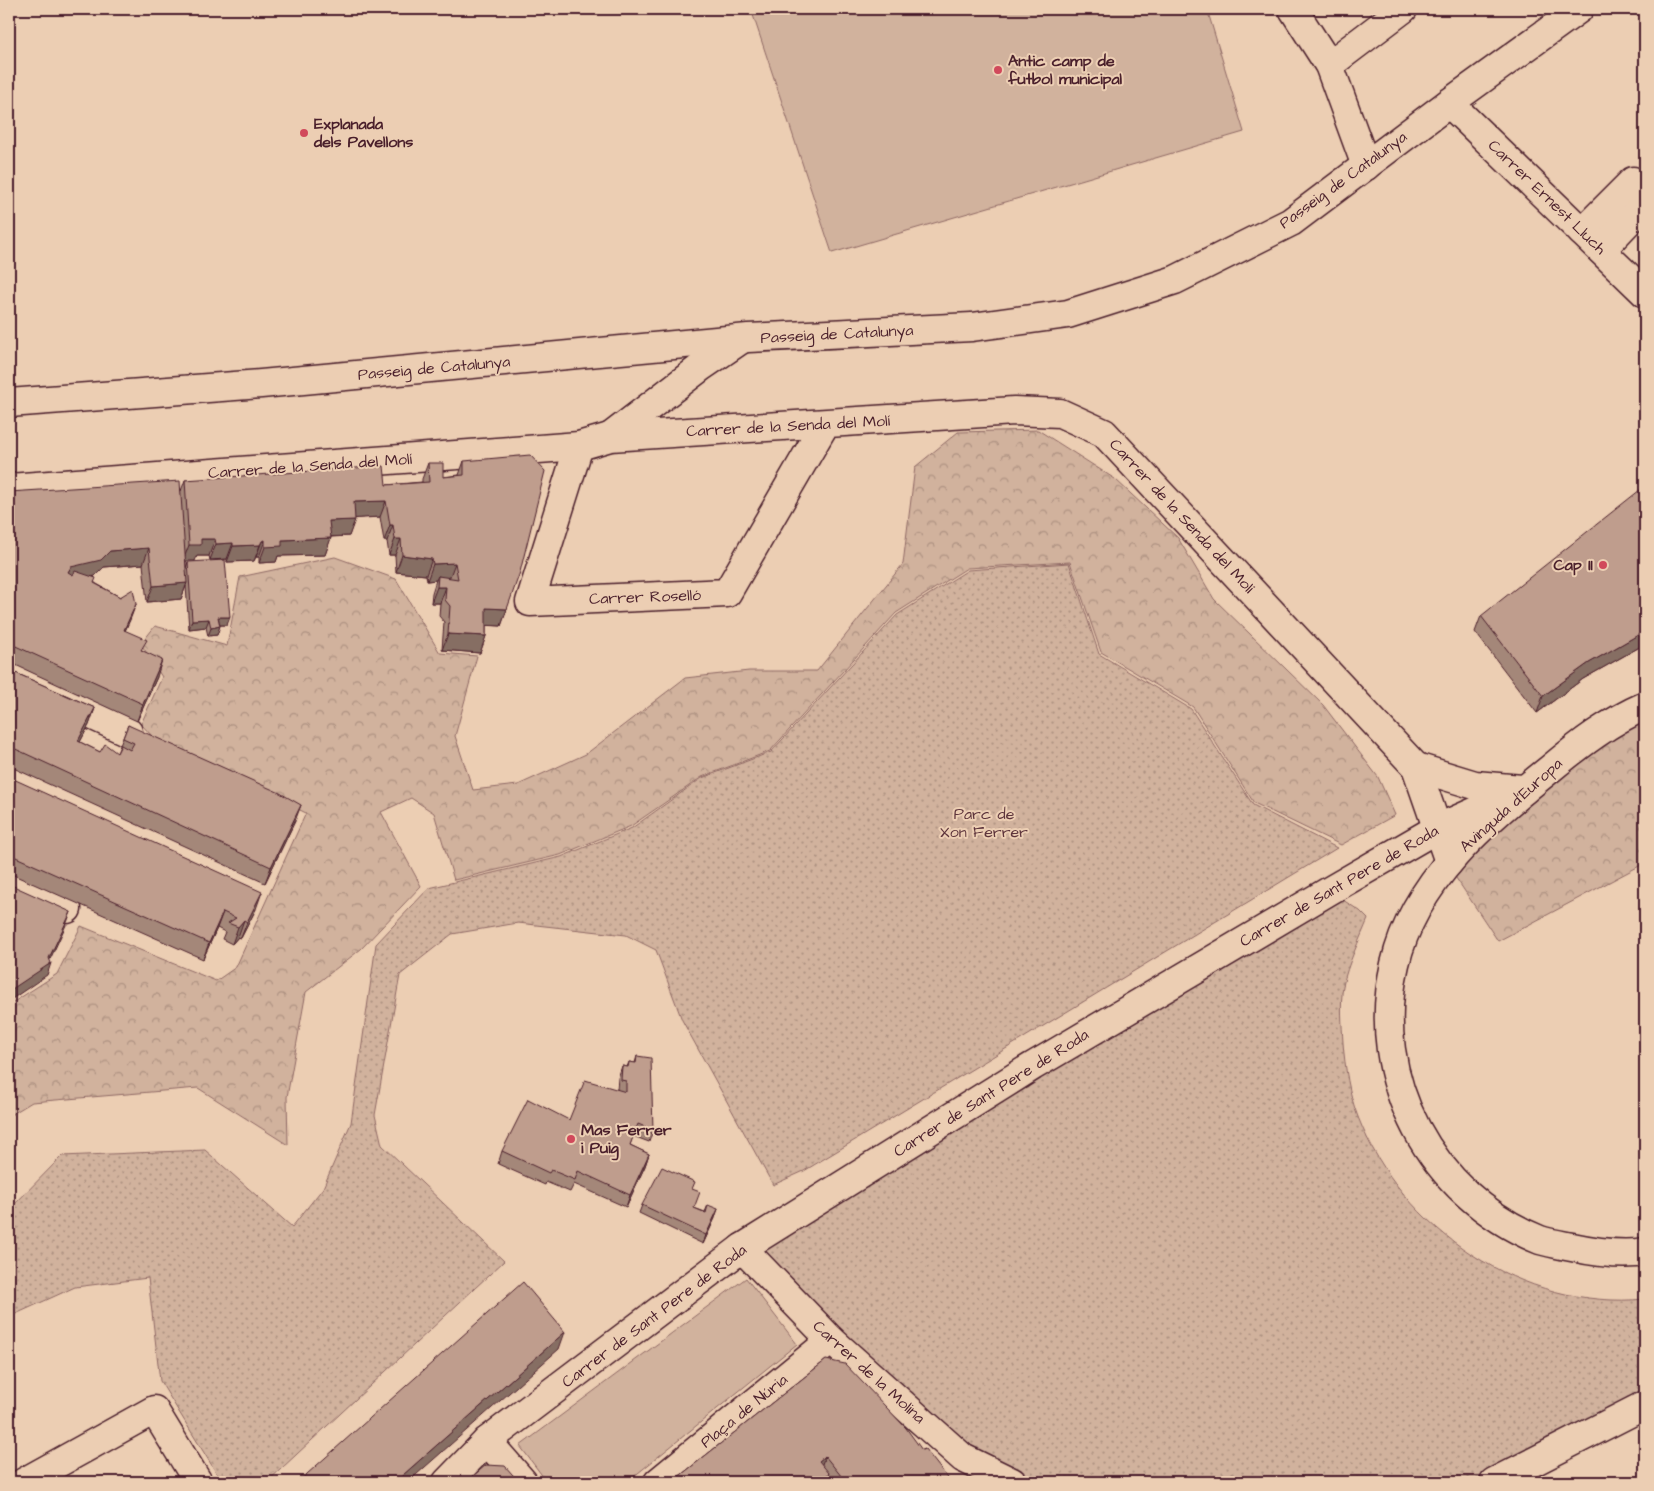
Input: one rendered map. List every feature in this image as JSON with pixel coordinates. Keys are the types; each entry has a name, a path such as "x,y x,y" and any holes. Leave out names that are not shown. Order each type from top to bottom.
{"street":[{"path":"1293,9 1329,65 1366,166"},
{"path":"1329,65 1403,9"},
{"name":"Passeig de Catalunya","path":"9,403 261,384 741,339 972,327 1068,314 1175,280 1291,222 1449,103 1579,9"},
{"name":"Carrer Ernest Lluch","path":"1449,103 1645,293"},
{"path":"1592,241 1639,192"},
{"name":"Carrer de la Senda del Molí","path":"610,436 701,366 741,339"},
{"name":"Carrer de la Senda del Molí","path":"9,488 579,446 610,436 1014,412 1060,412 1104,433 1416,767 1449,862"},
{"name":"Carrer Roselló","path":"579,446 530,602 727,593 825,424"},
{"path":"9,677 128,732"},
{"name":"Avinguda d'Europa","path":"1645,706 1584,742 1485,824 1449,862 1414,912 1395,963 1390,1003 1390,1033 1396,1078 1408,1114 1432,1154 1456,1185 1477,1204 1504,1221 1541,1240 1595,1252 1645,1252"},
{"name":"Carrer de la Senda del Molí","path":"1416,767 1475,785 1524,790"},
{"name":"Carrer de Sant Pere de Roda","path":"447,1482 487,1441 742,1248 1033,1066 1438,828 1524,790"},
{"path":"9,885 67,909"},
{"name":"Carrer de la Molina","path":"742,1248 831,1340 964,1458 1009,1482"},
{"name":"Plaça de Núria","path":"658,1482 831,1340"},
{"path":"1496,1482 1645,1405"},
{"path":"24,1482 154,1410 198,1482"},
{"path":"487,1441 523,1482"}],"green space":[{"name":"Antic camp de futbol municipal","path":"751,9 1207,9 1244,132 832,253"},
{"path":"1038,430 1115,479 1178,538 1214,599 1323,705 1378,777 1395,815 1341,845 1254,803 1193,707 1101,652 1070,562 967,568 896,613 770,751 702,777 631,826 560,855 454,880 434,813 411,798 381,812 421,886 361,949 306,992 287,1097 288,1145 198,1088 32,1102 9,1116 9,1005 57,974 81,926 216,981 236,967 306,813 152,736 141,724 162,677 141,644 155,626 227,646 240,577 335,557 396,579 440,653 477,656 455,736 473,790 518,785 586,754 685,678 749,671 817,671 903,564 915,467 958,432"},
{"name":"Parc de Xon Ferrer","path":"1069,563 1099,654 1191,709 1253,805 1337,848 804,1171 773,1185 682,1020 656,950 626,935 518,923 452,934 400,975 375,1115 382,1145 504,1261 267,1482 222,1482 160,1381 148,1278 75,1287 9,1317 9,1210 62,1156 205,1150 292,1227 323,1188 351,1123 376,944 429,888 561,857 632,828 702,778 771,752 897,615 968,570"},
{"path":"1645,709 1645,863 1498,941 1446,863"},
{"path":"1329,891 1360,911 1368,919 1345,978 1342,1021 1345,1061 1352,1099 1358,1117 1378,1158 1404,1195 1436,1227 1473,1255 1513,1276 1555,1292 1600,1299 1645,1299 1645,1404 1490,1482 1013,1482 1007,1480 742,1248"},
{"path":"746,1278 797,1344 627,1482 547,1482 520,1446"}],"building":[{"path":"530,455 545,471 520,572 507,609 486,608 486,636 448,634 450,606 445,600 446,587 437,587 438,576 458,579 455,563 433,564 432,559 402,555 401,539 395,539 393,525 390,525 386,501 354,502 355,520 329,521 331,538 282,540 282,546 265,547 265,540 260,545 233,546 233,543 216,544 215,539 201,539 201,545 189,545 185,480 384,466 386,485 429,482 428,463 443,463 443,477 464,475 464,461"},
{"path":"180,481 187,583 153,586 149,548 110,551 101,560 71,567 68,572 73,575 75,571 96,578 94,583 120,597 133,589 136,604 124,630 147,640 141,650 162,660 143,704 9,643 9,492"},
{"name":"Cap II","path":"1645,486 1645,631 1589,663 1543,696 1481,616"},
{"path":"225,560 230,617 218,617 220,626 211,628 209,619 192,620 188,562"},
{"path":"9,670 95,708 78,741 100,752 105,744 117,753 121,745 130,750 134,743 123,738 128,725 280,793 301,805 271,867 9,746"},
{"path":"9,777 262,892 247,922 244,920 238,927 228,923 236,918 223,912 209,943 9,854"},
{"path":"9,884 71,912 49,958 51,963 9,991"},
{"name":"Mas Ferrer i Puig","path":"637,1056 651,1058 653,1130 638,1124 630,1145 649,1154 630,1195 578,1171 575,1180 551,1170 549,1173 502,1151 528,1099 569,1120 585,1080 626,1092 626,1081 621,1080 622,1066 628,1067 629,1062 636,1063"},
{"path":"662,1167 695,1182 692,1189 700,1192 694,1208 706,1213 708,1205 718,1209 706,1235 642,1205"},
{"path":"523,1282 565,1332 395,1482 298,1482"},
{"path":"826,1360 845,1364 906,1428 922,1450 925,1449 951,1482 836,1482 842,1477 825,1456 819,1461 829,1473 820,1482 672,1482"},
{"path":"486,1465 505,1466 519,1482 466,1482"}],"place":[{"name":"Antic camp de futbol municipal","path":"998,70"},
{"name":"Explanada dels Pavellons","path":"304,133"},
{"name":"Cap II","path":"1603,565"},
{"name":"Mas Ferrer i Puig","path":"571,1139"}]}
